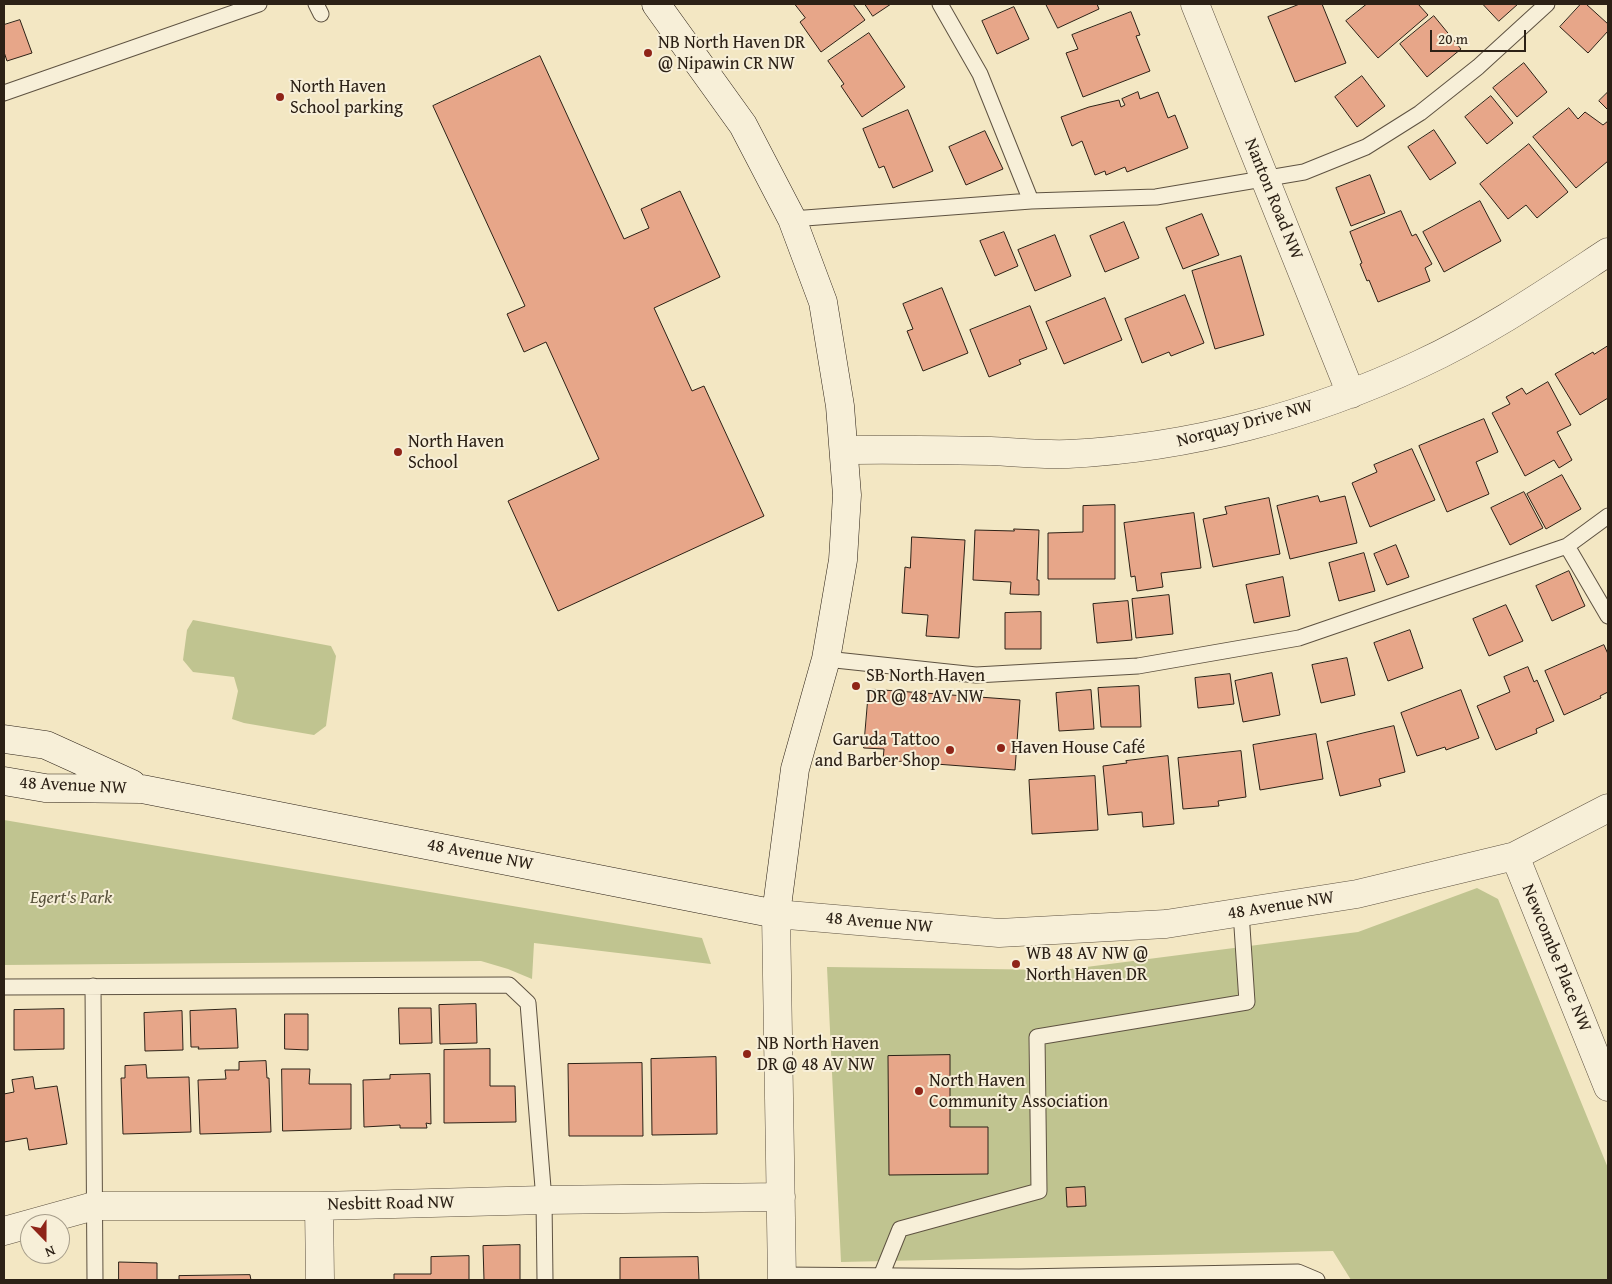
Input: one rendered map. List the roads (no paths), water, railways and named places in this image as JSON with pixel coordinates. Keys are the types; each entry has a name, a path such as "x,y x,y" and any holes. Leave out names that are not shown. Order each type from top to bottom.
{"street":[{"path":"656,4 743,126 792,219 823,302 840,406 847,494 843,560 826,659 796,769 776,914 782,1277"},
{"name":"Nanton Road NW","path":"1195,4 1351,394"},
{"name":"Norquay Drive NW","path":"844,450 905,448 1067,454 1172,444 1265,422 1351,394 1421,364 1518,312 1608,252"},
{"name":"48 Avenue NW","path":"4,739 46,745 142,789"},
{"name":"48 Avenue NW","path":"4,781 45,788 142,789 776,914 999,933 1166,924 1357,894 1515,856 1608,808"},
{"name":"Newcombe Place NW","path":"1515,856 1608,1087"},
{"name":"Nesbitt Road NW","path":"4,1231 94,1206 319,1206 544,1200 781,1197"},
{"path":"319,1206 320,1280"}],"lane":[{"path":"4,93 259,4"},
{"path":"940,4 980,74 1031,201"},
{"path":"792,219 1031,201 1156,197 1304,172 1366,147 1420,113 1478,67 1547,4"},
{"path":"826,659 976,675 1138,666 1299,638 1567,546 1608,516"},
{"path":"1567,546 1608,616"},
{"path":"881,1276 900,1229 1039,1191 1037,1037 1247,1002 1241,912"},
{"path":"4,986 509,985 528,1003 544,1200 545,1280"},
{"path":"93,986 95,1280"},
{"path":"782,1277 881,1276 1019,1279 1298,1272 1317,1280"}],"place":[{"name":"NB North Haven DR @ Nipawin CR NW","path":"648,53"},
{"name":"North Haven School parking","path":"280,97"},
{"name":"North Haven School","path":"398,452"},
{"name":"SB North Haven DR @ 48 AV NW","path":"856,686"},
{"name":"Haven House Café","path":"1001,748"},
{"name":"Garuda Tattoo and Barber Shop","path":"950,750"},
{"name":"WB 48 AV NW @ North Haven DR","path":"1016,964"},
{"name":"NB North Haven DR @ 48 AV NW","path":"747,1054"},
{"name":"North Haven Community Association","path":"919,1091"}],"park label":[{"name":"Egert's Park","path":"71,898"}]}
